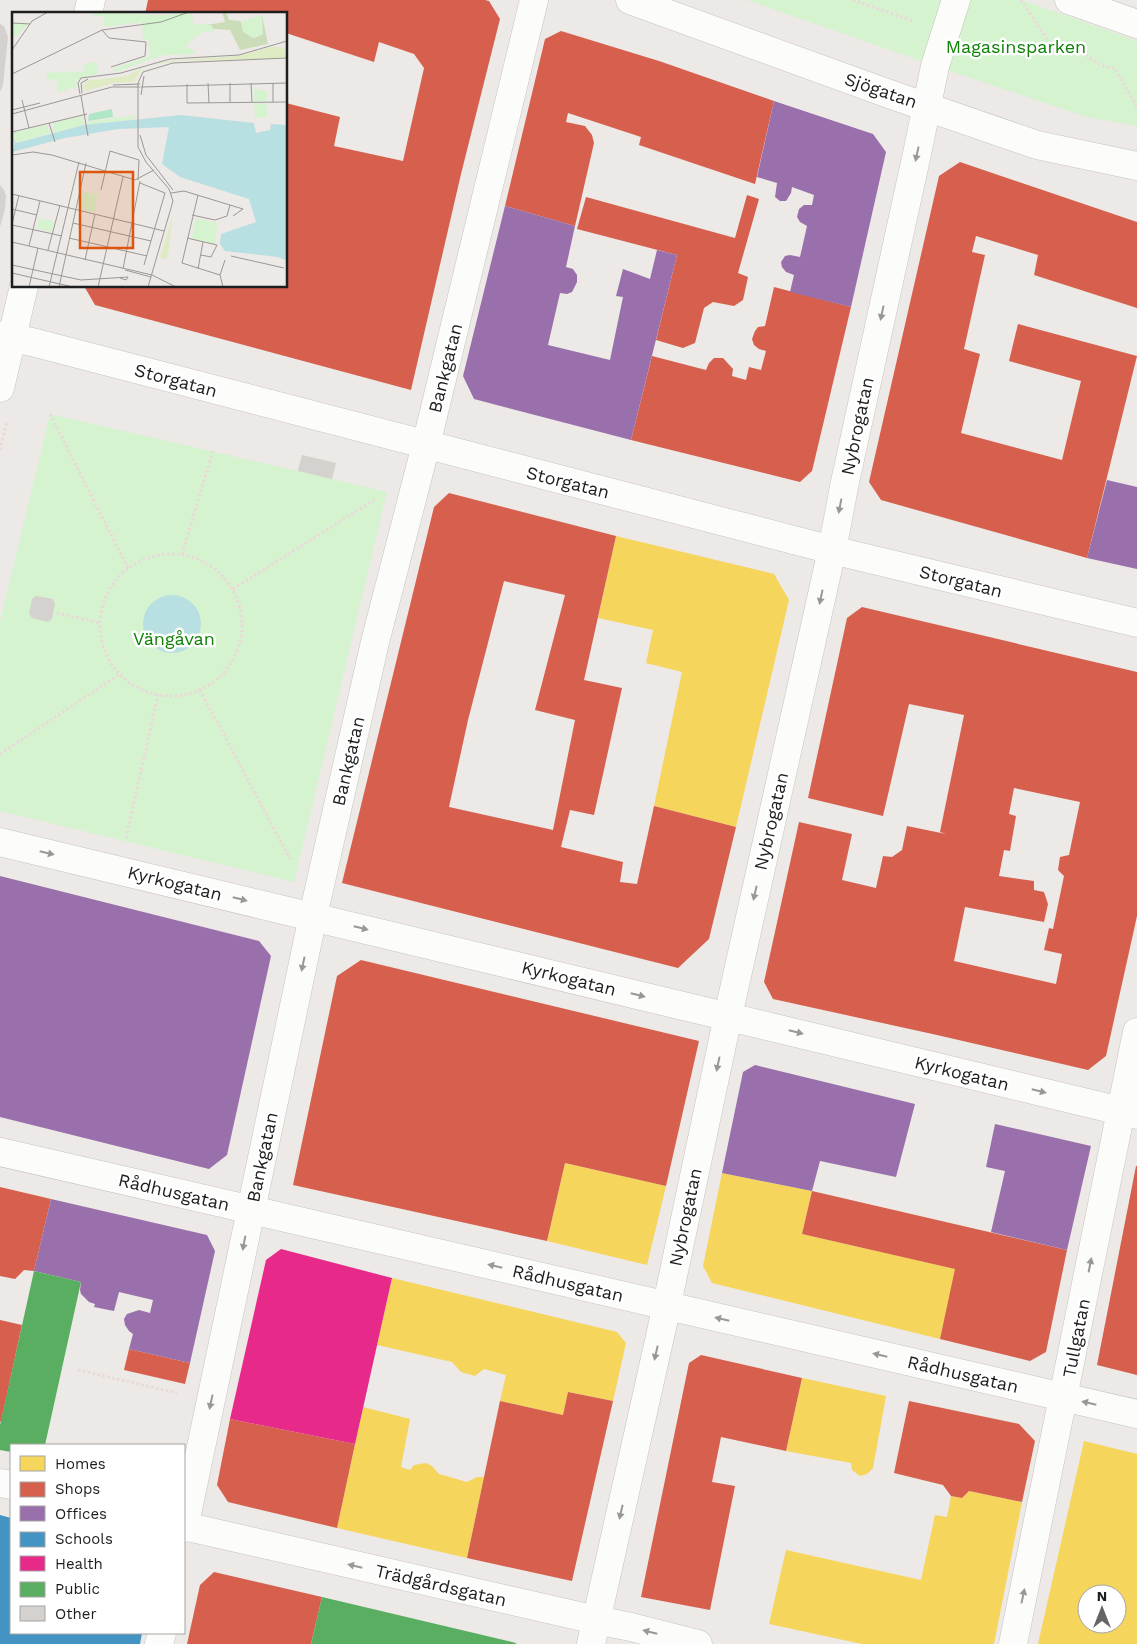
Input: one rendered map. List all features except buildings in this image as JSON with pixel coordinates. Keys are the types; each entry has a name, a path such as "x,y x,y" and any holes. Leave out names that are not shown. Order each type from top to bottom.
{"street":[{"name":"Bankgatan","path":"185,1522 313,916 376,642 534,0"},
{"name":"Sjögatan","path":"630,0 1037,145 1137,166"},
{"name":"Nybrogatan","path":"594,1632 832,550 935,66 956,0"},
{"path":"1069,0 1137,24"},
{"path":"0,388 6,337 23,288"},
{"name":"Storgatan","path":"6,337 32,342 832,550 1137,624"},
{"name":"Kyrkogatan","path":"0,842 1129,1113"},
{"name":"Tullgatan","path":"1013,1644 1064,1397 1129,1113 1137,1032"},
{"name":"Rådhusgatan","path":"0,1152 1137,1414"},
{"name":"Trädgårdsgatan","path":"185,1527 594,1632 631,1627 698,1644"}],"path":[{"path":"853,0 912,21"},
{"path":"1021,0 1050,44 1080,52 1104,68 1115,68 1137,107"},
{"path":"50,414 128,568"},
{"path":"182,554 213,451"},
{"path":"233,589 379,497"},
{"path":"163,554 182,554 200,560 219,572 233,589 240,605 242,629 240,644 234,658 216,680 200,690 169,696 147,692 132,684 120,674 107,654 100,631 100,623 102,607 108,592 128,568 145,559 163,554"},
{"path":"57,613 100,623"},
{"path":"0,754 120,674"},
{"path":"200,690 292,863"},
{"path":"125,843 158,694"},
{"path":"78,1370 183,1394"}],"green space":[{"name":"Magasinsparken","path":"747,0 1022,0 1137,41 1137,126 1087,117"},
{"name":"Vängåvan","path":"50,414 297,471 302,455 336,463 332,479 387,492 294,882 0,811 0,622"}],"water":[{"path":"166,595 178,595 193,603 201,618 201,630 193,645 178,653 166,653 151,645 143,630 143,618 151,603"}]}
